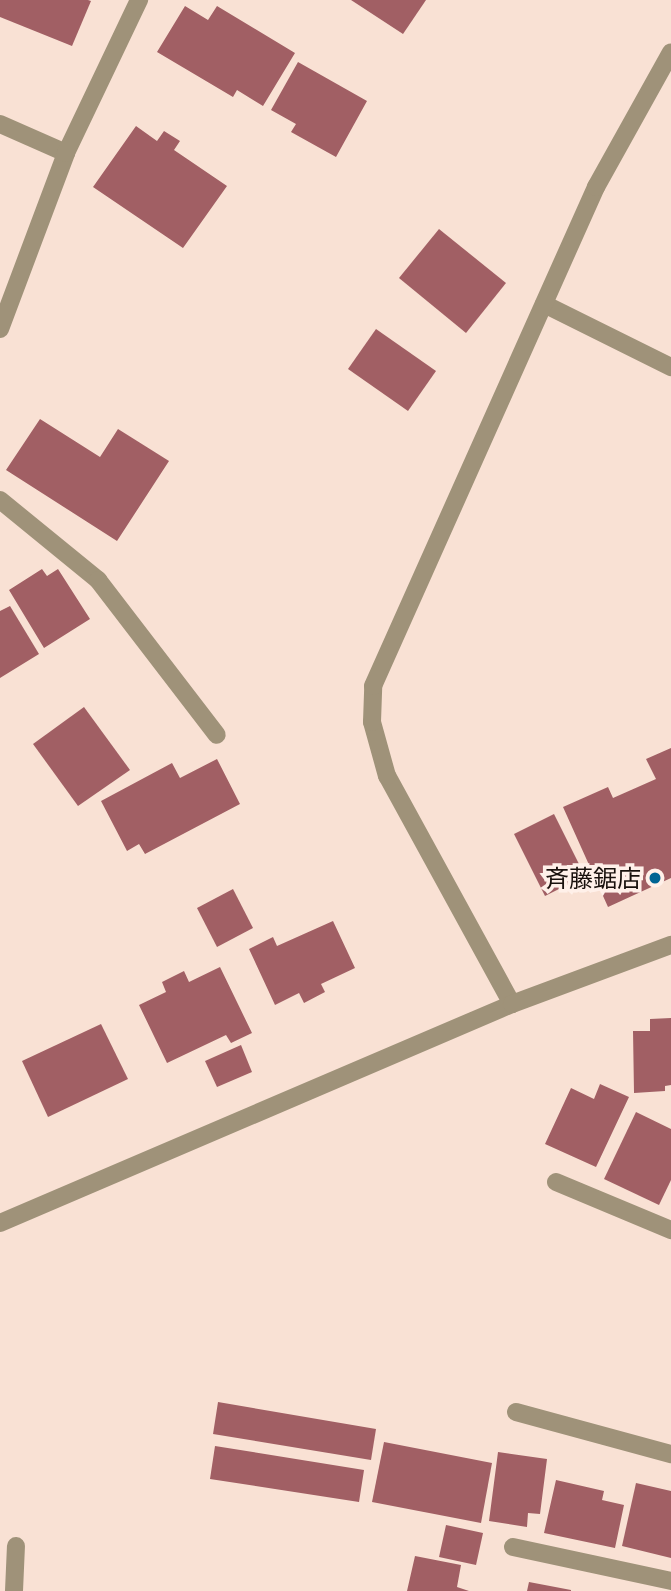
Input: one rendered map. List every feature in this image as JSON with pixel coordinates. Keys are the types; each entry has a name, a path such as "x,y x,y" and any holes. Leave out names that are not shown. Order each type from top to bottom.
{"street":[{"path":"0,328 66,153 139,0"},
{"path":"512,1004 387,776 372,722 373,686 596,187 671,52"},
{"path":"0,124 66,153"},
{"path":"544,304 671,367"},
{"path":"0,500 98,580 217,735"},
{"path":"0,1223 512,1004 671,945"},
{"path":"556,1182 671,1230"},
{"path":"516,1412 671,1454"},
{"path":"14,1591 16,1546"},
{"path":"513,1547 671,1581"}],"building":[{"path":"0,0 91,1 72,46 0,17"},
{"path":"351,0 426,0 403,34"},
{"path":"185,6 208,20 217,6 295,53 263,106 237,90 233,97 157,52"},
{"path":"298,62 367,101 336,157 291,132 296,124 271,110"},
{"path":"136,126 157,141 164,131 180,141 174,150 227,186 183,248 93,187"},
{"path":"439,229 506,283 466,333 399,278"},
{"path":"376,329 436,371 408,411 348,369"},
{"path":"40,419 100,457 118,429 169,461 117,541 6,470"},
{"path":"42,569 47,576 58,569 90,619 44,648 9,590"},
{"path":"10,606 39,654 0,678 0,611"},
{"path":"84,707 130,770 78,806 33,744"},
{"path":"671,748 671,878 608,907 563,807 608,787 613,798 656,779 646,759"},
{"path":"217,759 240,804 145,854 139,844 127,851 101,801 172,763 180,778"},
{"path":"554,814 585,876 545,896 514,834"},
{"path":"233,889 253,928 217,947 197,908"},
{"path":"333,921 355,968 321,984 325,992 304,1003 299,993 275,1005 249,949 273,937 277,946"},
{"path":"220,967 252,1033 231,1043 226,1035 167,1063 139,1005 166,992 162,982 184,971 189,982"},
{"path":"671,1018 671,1085 665,1086 665,1091 634,1093 633,1031 650,1031 650,1019"},
{"path":"101,1024 128,1079 48,1117 22,1061"},
{"path":"241,1045 252,1072 217,1087 205,1061"},
{"path":"600,1084 629,1097 596,1167 545,1144 571,1088 594,1099"},
{"path":"636,1112 671,1129 671,1180 659,1205 604,1179"},
{"path":"218,1402 376,1429 371,1460 213,1434"},
{"path":"384,1442 492,1463 481,1523 372,1502"},
{"path":"215,1446 364,1470 359,1502 210,1479"},
{"path":"498,1452 547,1459 540,1514 528,1513 527,1527 489,1521"},
{"path":"556,1480 604,1491 602,1500 624,1505 615,1548 544,1533"},
{"path":"636,1483 671,1491 671,1558 622,1546"},
{"path":"446,1525 483,1533 476,1565 439,1557"},
{"path":"415,1556 461,1565 457,1587 469,1591 407,1591"},
{"path":"529,1582 571,1590 571,1591 527,1591"}],"place":[{"name":"斉藤鋸店","path":"655,878"}]}
